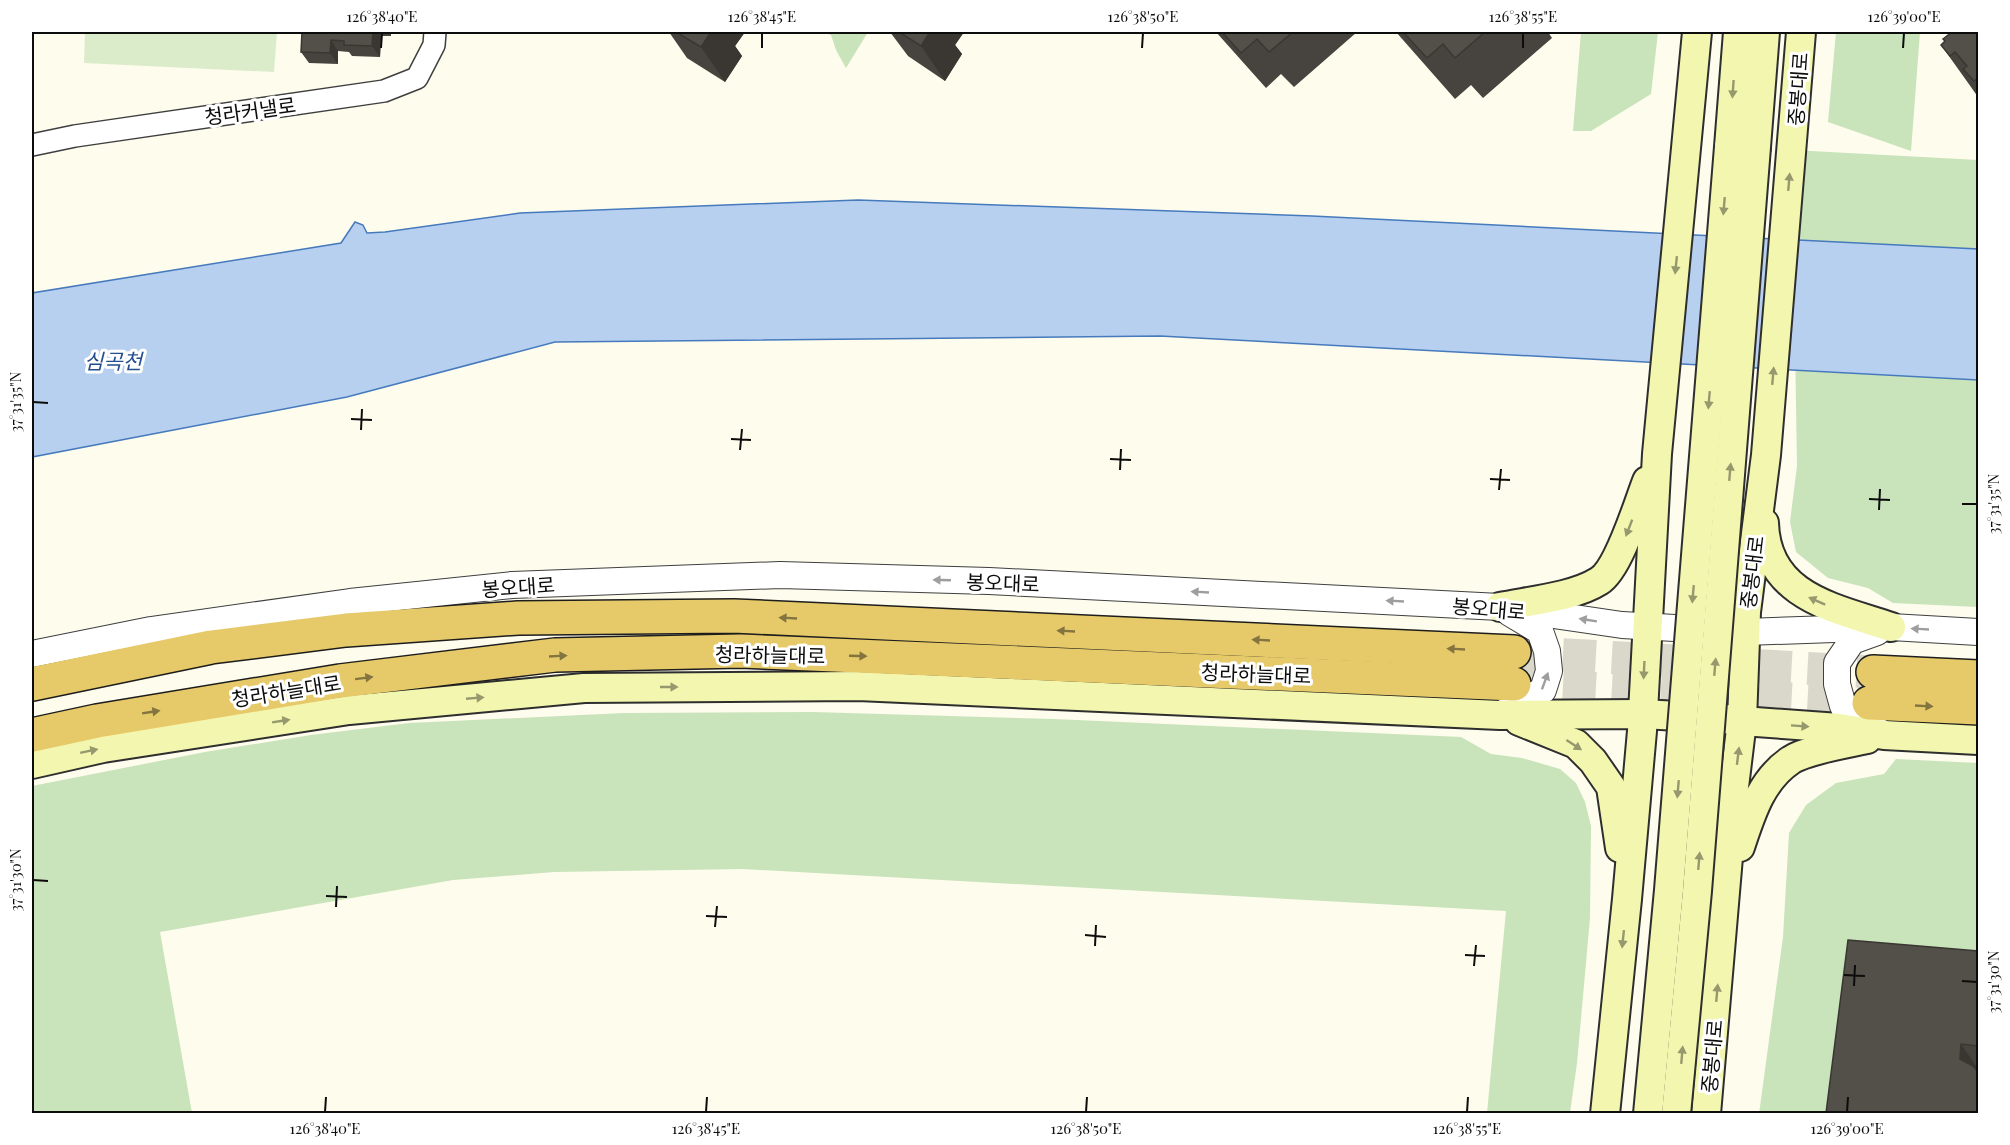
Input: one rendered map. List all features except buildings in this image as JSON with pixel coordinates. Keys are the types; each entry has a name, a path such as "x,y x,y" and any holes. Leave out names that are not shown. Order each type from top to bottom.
{"highway":[{"name":"청라하늘대로","path":"32,684 211,647 346,630 518,618 734,616 1515,652"},
{"path":"32,662 275,639"},
{"name":"청라하늘대로","path":"32,735 97,721 340,681 555,656 741,651 1514,684"},
{"path":"1978,677 1871,687 1978,708"}],"main road":[{"path":"1605,1113 1627,899 1642,714 1657,454 1697,32"},
{"name":"중봉대로","path":"1676,1113 1697,891 1742,147 1738,32"},
{"name":"중봉대로","path":"1648,1113 1742,147 1765,32"},
{"name":"중봉대로","path":"1706,1113 1725,916 1734,787 1742,722 1748,589 1766,455 1801,32"},
{"path":"1500,607 1561,596 1601,580 1618,558 1657,454"},
{"path":"1766,455 1764,526 1767,551 1783,578 1812,600 1891,627"},
{"path":"32,764 102,748 349,710 584,688 858,686 1500,715 1642,714 1839,728 1884,735 1978,740"},
{"path":"1500,715 1537,727 1576,744 1611,786 1627,899"},
{"path":"1725,916 1740,847 1753,809 1768,781 1792,760 1831,747 1884,735"}],"street":[{"name":"청라커낼로","path":"32,145 75,136 384,91 417,78 434,45 435,32"},
{"name":"봉오대로","path":"32,654 151,630 350,602 512,585 780,575 977,581 1500,607 1622,625 1745,632 1891,627 1978,632"},
{"path":"1500,607 1540,631 1547,651 1549,671 1544,690 1500,715"},
{"path":"1884,735 1844,706 1837,684 1837,663 1852,641 1891,627"}],"green space":[{"path":"85,32 277,32 274,72 84,63"},
{"path":"822,32 868,32 846,68 831,35"},
{"path":"1581,32 1658,32 1651,94 1591,131 1573,131"},
{"path":"1836,32 1920,32 1911,151 1828,122"},
{"path":"1792,150 1978,160 1978,607 1893,603 1868,588 1828,578 1796,552 1790,522 1797,466"},
{"path":"813,712 1054,719 1461,737 1491,754 1522,758 1560,769 1576,783 1585,802 1591,826 1590,918 1577,1063 1570,1113 1487,1113 1506,911 743,869 554,872 453,880 160,932 192,1113 32,1113 32,786 205,752 311,735 409,723 624,713"},
{"path":"1896,759 1978,763 1978,957 1833,1113 1759,1114 1783,937 1789,833 1806,805 1836,783 1884,774"}],"water":[{"name":"심곡천","path":"858,200 1312,216 1978,249 1978,380 1160,336 555,342 347,397 32,457 32,293 341,243 355,222 363,225 367,233 520,213"}],"tunnel":[{"path":"1514,652 1873,672"},
{"path":"1514,684 1869,703"}]}
